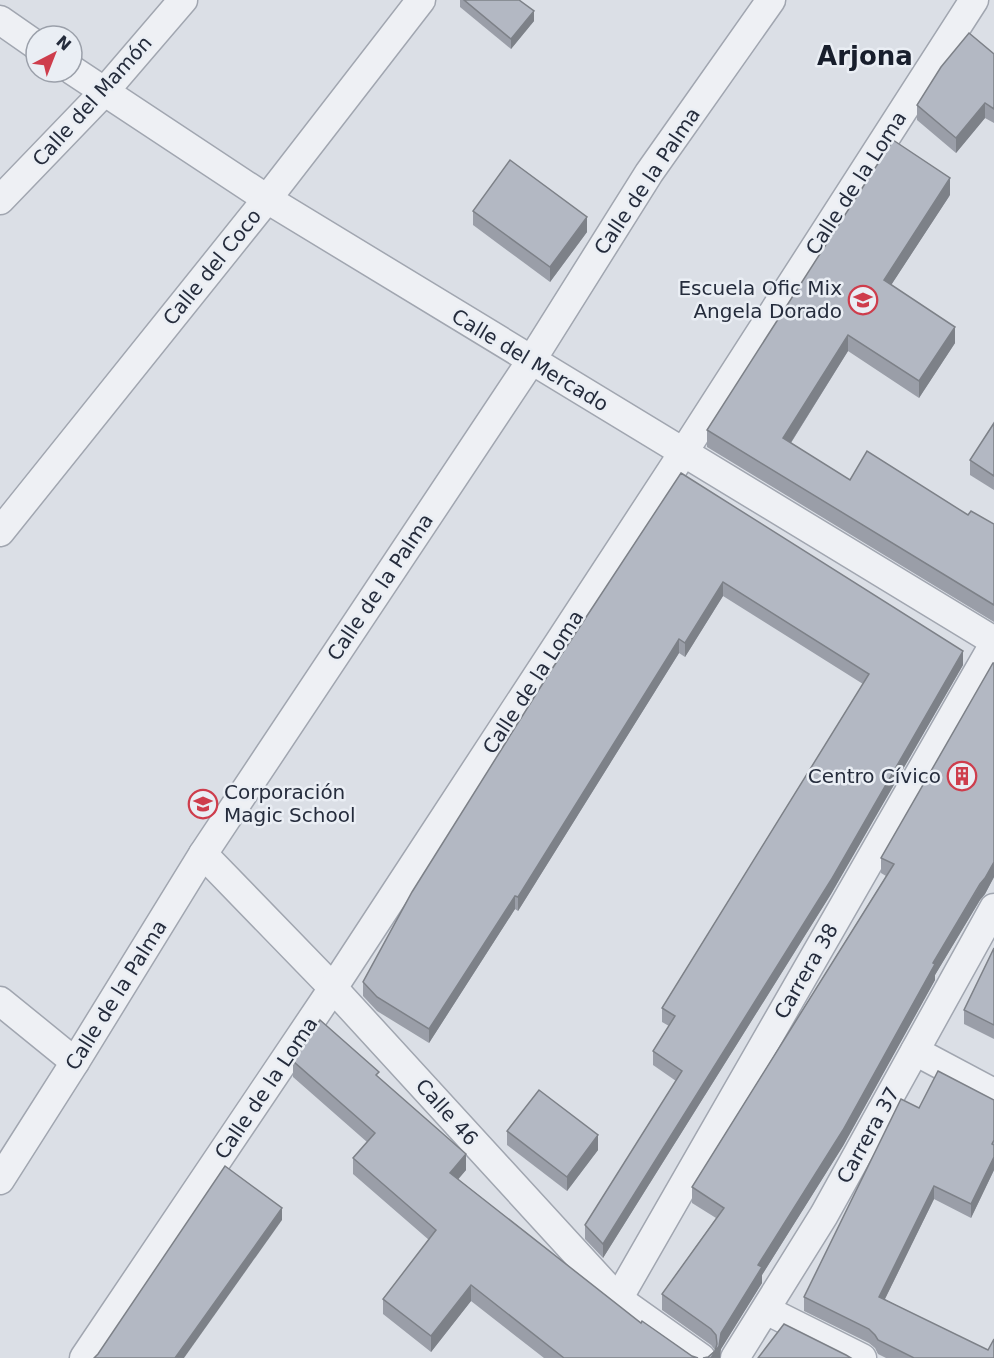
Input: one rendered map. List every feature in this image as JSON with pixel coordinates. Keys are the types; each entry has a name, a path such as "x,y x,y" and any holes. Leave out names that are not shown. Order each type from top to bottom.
{"street":[{"name":"Calle del Mamón","path":"0,200 104,92 183,0"},
{"name":"Calle del Coco","path":"0,532 267,199 421,0"},
{"name":"Calle de la Palma","path":"0,1180 202,854 531,361 649,173 771,0"},
{"path":"974,0 994,12"},
{"name":"Calle de la Loma","path":"84,1358 333,988 683,453 974,0"},
{"path":"0,20 24,37"},
{"name":"Calle del Mercado","path":"84,78 267,199 994,642"},
{"name":"Carrera 38","path":"618,1299 994,642"},
{"name":"Calle 46","path":"202,854 333,988 618,1299 701,1358"},
{"name":"Carrera 37","path":"735,1358 824,1215 994,908"},
{"path":"0,1001 75,1062"},
{"path":"915,1051 994,1093"},
{"path":"766,1310 862,1358"}],"building":[{"path":"464,0 519,0 534,11 511,39"},
{"path":"969,33 994,54 994,109 985,103 956,138 917,105 941,67"},
{"path":"893,140 950,178 884,280 955,327 919,381 848,335 783,438 850,480 867,451 968,515 971,511 994,524 994,605 707,430"},
{"path":"510,160 587,217 550,267 473,211"},
{"path":"994,423 994,476 970,460"},
{"path":"681,473 963,651 831,880 603,1244 585,1225 682,1071 653,1051 675,1016 662,1008 869,674 723,582 685,643 679,639 518,897 515,896 429,1029 377,997 363,982 412,892 550,672"},
{"path":"993,663 994,862 933,963 935,964 843,1130 758,1265 762,1267 721,1333 719,1346 711,1358 703,1358 715,1351 716,1335 662,1294 724,1208 692,1187 894,864 881,858"},
{"path":"994,948 994,1025 964,1010"},
{"path":"320,1020 379,1072 376,1075 466,1154 450,1173 641,1323 642,1321 698,1358 564,1358 471,1285 431,1336 383,1299 436,1230 353,1158 375,1133 293,1061"},
{"path":"938,1071 994,1100 994,1140 992,1144 994,1145 994,1157 971,1204 934,1186 879,1297 988,1350 994,1339 994,1358 914,1358 878,1340 869,1329 804,1297 901,1099 919,1108"},
{"path":"539,1090 598,1135 567,1177 507,1131"},
{"path":"225,1166 282,1208 175,1358 94,1358 98,1354"},
{"path":"784,1324 846,1355 851,1358 758,1358"}],"place":[{"name":"Escuela Ofic Mix Angela Dorado","path":"863,300"},
{"name":"Centro Cívico","path":"962,776"},
{"name":"Corporación Magic School","path":"203,804"}],"district":[{"name":"Arjona","path":"865,56"}]}
